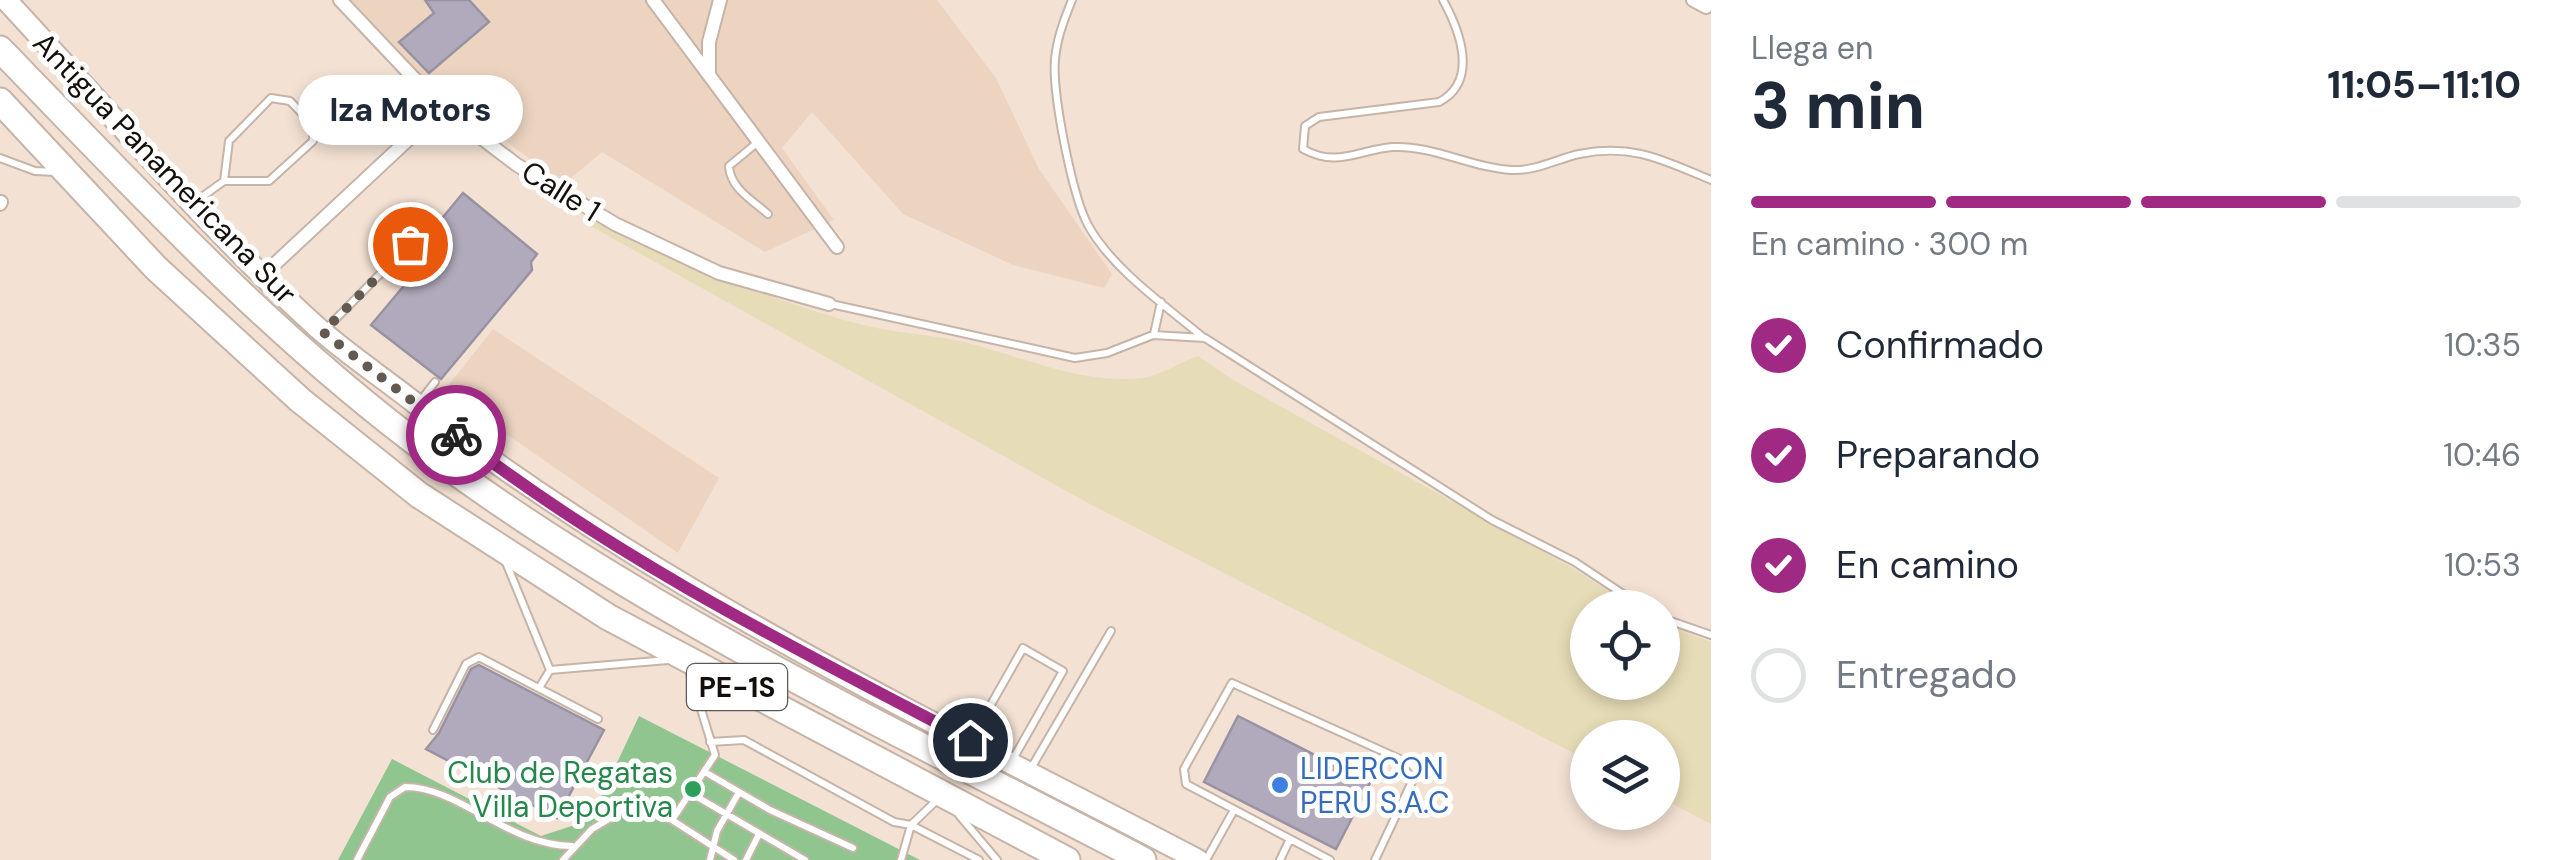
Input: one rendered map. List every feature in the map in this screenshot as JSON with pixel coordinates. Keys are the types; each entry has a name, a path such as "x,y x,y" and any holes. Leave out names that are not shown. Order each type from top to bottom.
{"highway":[{"name":"PE-1S","path":"0,48 259,314 430,454 522,519 688,620 1143,860"},
{"name":"PE-1S","path":"0,101 156,268 300,400 419,494 501,550 685,659 1067,860"}],"main road":[{"name":"Antigua Panamericana Sur","path":"6,0 194,203 323,332 594,532 682,585 1198,860"}],"street":[{"name":"Calle 1","path":"340,0 442,108 517,165 615,224 718,272 830,304"},
{"path":"653,0 837,247"},
{"path":"709,74 709,42 720,0"},
{"path":"1693,0 1706,7 1709,0"},
{"path":"264,275 442,108"}],"lane":[{"path":"1072,0 1058,34 1054,63 1075,190 1089,226 1161,301 1205,338 1492,520 1575,562 1617,590"},
{"path":"1443,0 1464,70 1450,96 1439,102 1318,117 1305,126 1304,149 1345,160 1392,148 1416,149 1514,170 1580,154 1632,150 1711,180"},
{"path":"194,203 224,180 269,180 312,141 312,125 290,101 271,98 230,142 224,180"},
{"path":"759,141 729,166 729,173 731,182 768,214"},
{"path":"0,158 35,172 66,173"},
{"path":"323,332 434,218"},
{"path":"1154,335 1161,301"},
{"path":"830,304 1050,355 1106,352 1154,335 1205,338"},
{"path":"418,405 435,382"},
{"path":"501,550 550,670"},
{"path":"1680,625 1711,636"},
{"path":"1020,767 1111,631"},
{"path":"970,740 1023,648 1063,671 1020,767"},
{"path":"433,730 471,658 479,657 598,720"},
{"path":"550,670 685,659 714,755 672,820"},
{"path":"539,688 550,670"},
{"path":"1330,860 1186,784 1183,777 1232,683 1411,764 1417,772 1416,782 1374,860"},
{"path":"710,742 744,740 894,822 911,825 978,860"},
{"path":"705,772 738,794 853,848"},
{"path":"357,860 390,797 405,787 426,790 532,842 574,846"},
{"path":"692,794 805,860"},
{"path":"710,860 725,816 738,794"},
{"path":"901,860 911,825 942,795 997,860"},
{"path":"563,860 574,846 629,806 672,820 734,860"},
{"path":"1206,860 1234,810"},
{"path":"746,860 759,834"},
{"path":"1280,860 1290,839"}],"shaded area":[{"path":"348,0 937,0 996,78 1039,169 1112,274 1104,288 1013,265 903,214 812,112 782,148 834,220 765,252 602,152 564,184 424,81"},
{"path":"493,329 719,478 678,553 444,391"}],"green space":[{"name":"Club de Regatas Villa Deportiva","path":"639,716 920,860 338,860 392,759 541,836 590,820"}],"sand":[{"path":"593,215 722,278 825,314 872,327 964,342 1074,373 1119,379 1149,377 1198,356 1235,381 1607,590 1570,590 1570,700 1680,700 1680,630 1711,642 1711,824 1680,808 1680,720 1570,720 1570,751 1088,503 585,223"}],"building":[{"path":"425,0 469,0 489,22 429,73 399,42 434,13"},
{"path":"463,193 537,254 531,262 532,270 441,379 371,325 435,249 424,240"},
{"path":"479,665 604,730 557,818 426,749 439,733 471,669"},
{"path":"1238,716 1370,783 1336,849 1204,782"}],"way so far":[{"path":"410,244 323,332 456,435"}],"place":[{"name":"Iza Motors","path":"410,244"},
{"name":"LIDERCON PERU S.A.C","path":"1280,785"},
{"name":"Club de Regatas Villa Deportiva","path":"693,789"}],"route":[{"path":"456,435 594,532 682,585 970,740"}]}
